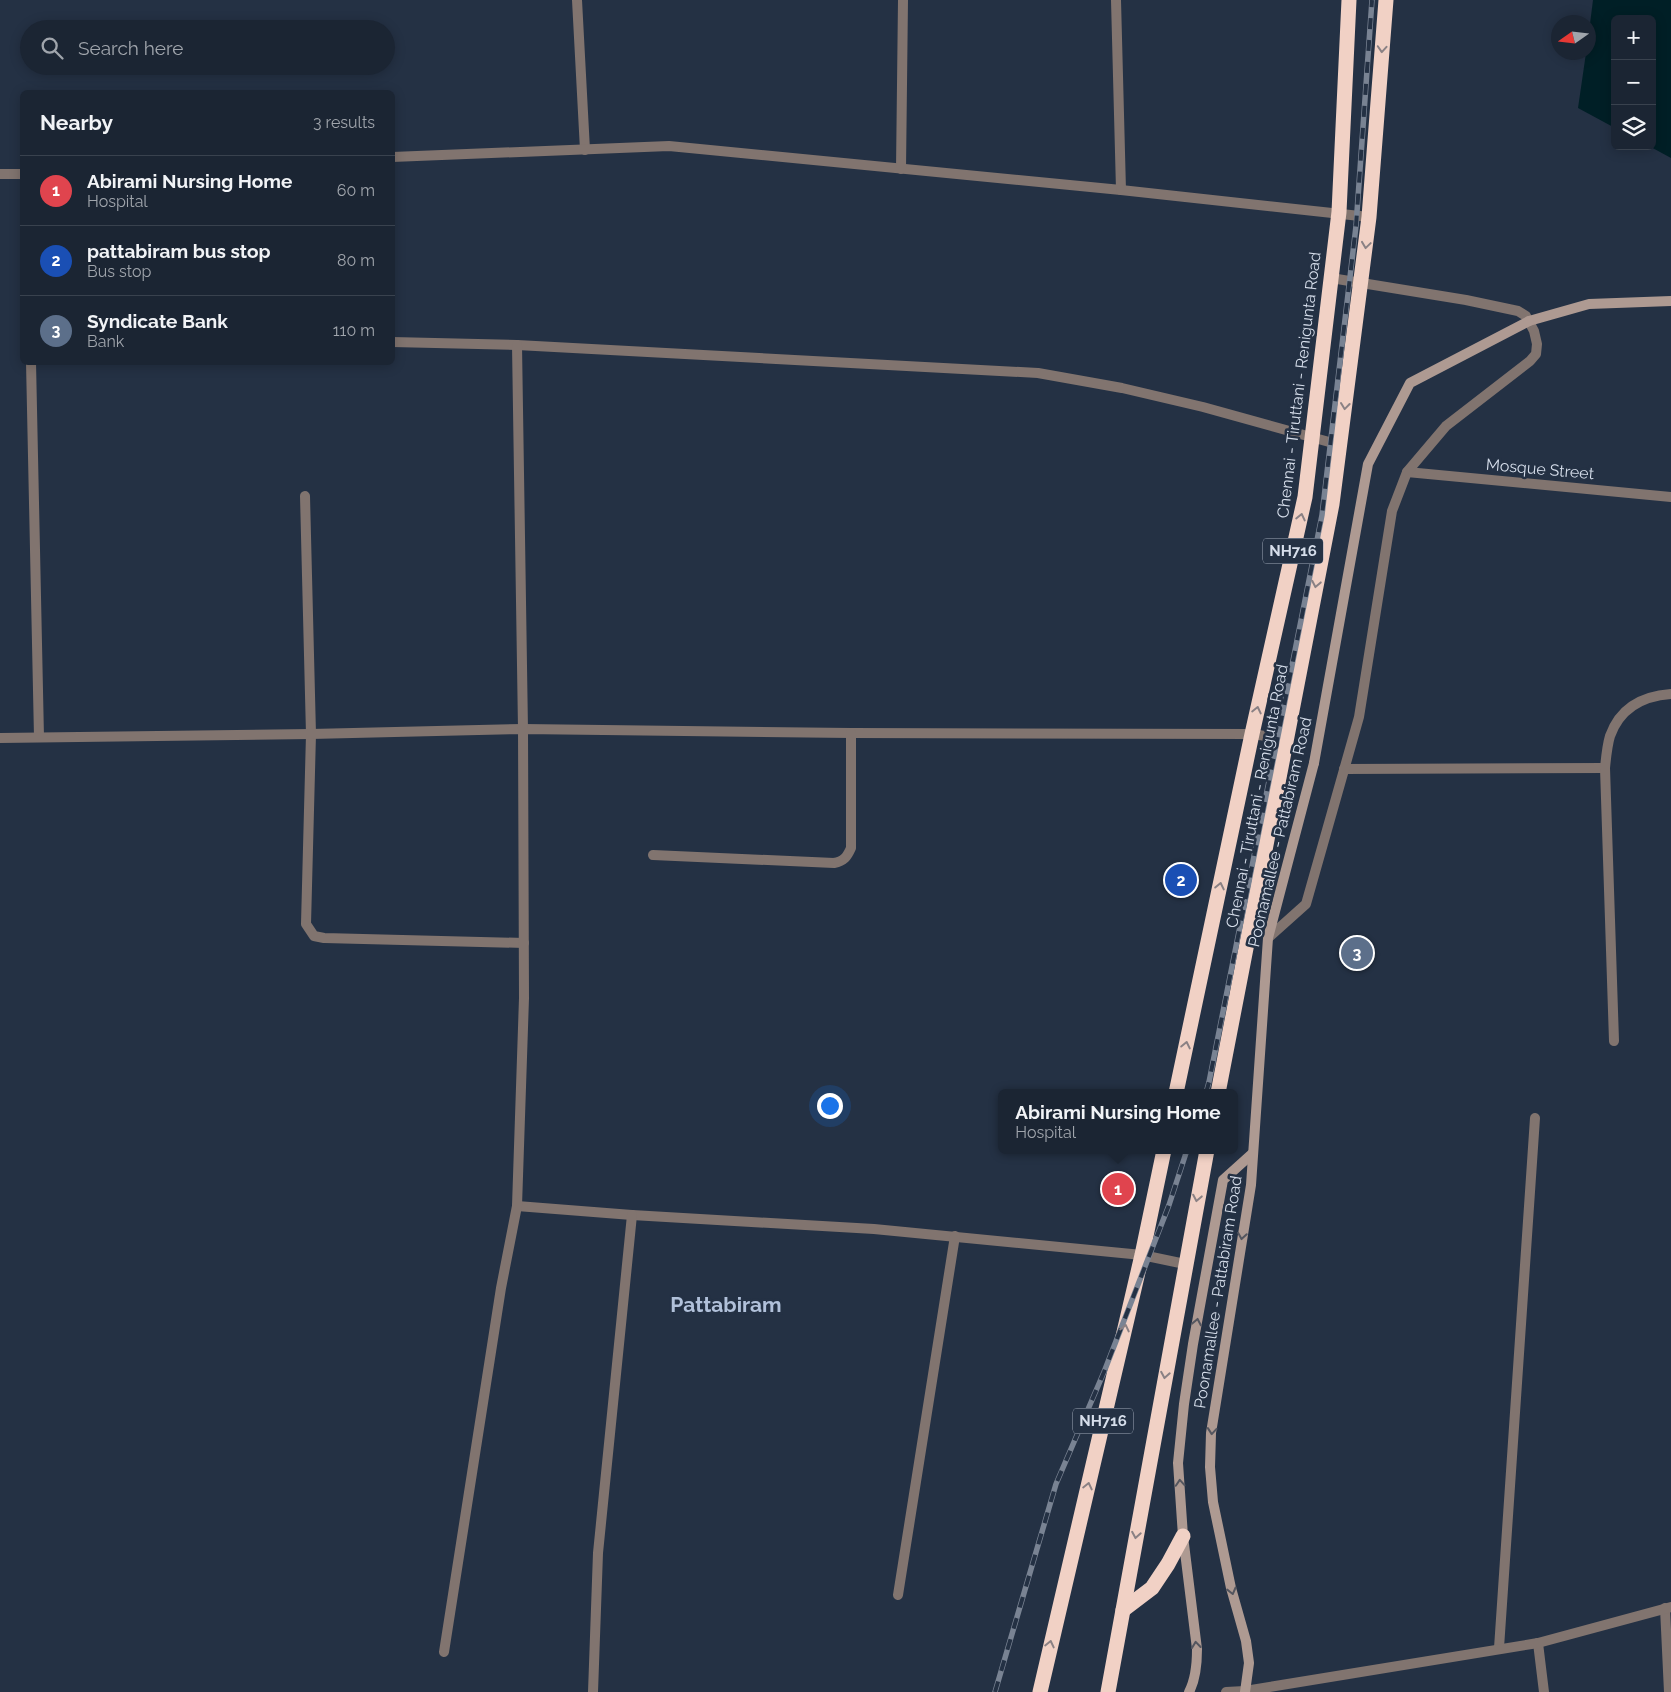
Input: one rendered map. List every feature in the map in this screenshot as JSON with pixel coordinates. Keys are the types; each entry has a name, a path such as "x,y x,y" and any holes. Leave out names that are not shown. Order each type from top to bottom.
{"highway":[{"name":"Chennai - Tiruttani - Renigunta Road","path":"1177,1089 1252,734 1305,497 1339,212 1349,0"},
{"name":"Chennai - Tiruttani - Renigunta Road","path":"1219,1089 1332,504 1369,217 1386,0"},
{"name":"NH716","path":"1037,1689 1142,1255 1163,1154"},
{"name":"NH716","path":"1108,1692 1206,1154"},
{"path":"1123,1610 1152,1588 1183,1536"}],"street":[{"path":"577,0 585,150"},
{"path":"901,168 903,0"},
{"path":"1116,0 1121,190"},
{"path":"395,157 669,146 1339,212 1369,217"},
{"path":"0,174 20,174"},
{"path":"1268,938 1306,904 1359,717 1392,511 1407,472 1446,426 1530,361 1536,354 1538,344 1526,316 1518,311 1466,300 1331,278"},
{"name":"Poonamallee - Pattabiram Road","path":"1245,1691 1249,1663 1246,1641 1231,1588 1213,1502 1210,1467 1211,1433 1251,1186 1268,938 1314,762 1368,464 1410,383 1529,321 1589,304 1671,301"},
{"path":"395,342 517,345 1038,373 1122,388 1195,405 1340,445"},
{"path":"444,1652 501,1288 517,1206 524,944 523,729 517,345"},
{"path":"31,365 39,737"},
{"name":"Mosque Street","path":"1407,472 1671,497"},
{"path":"306,496 311,734 306,924 314,936 324,938 524,944"},
{"path":"1614,1041 1605,768 1610,736 1627,708 1655,695 1671,694"},
{"path":"0,738 523,729 851,733 1252,734 1286,739"},
{"path":"653,855 834,863 842,861 848,856 851,848 851,733"},
{"path":"1344,769 1605,768"},
{"path":"1499,1648 1535,1118"},
{"path":"1189,1692 1197,1667 1197,1649 1183,1536 1178,1463 1184,1404 1223,1180 1253,1153"},
{"path":"517,1206 955,1236 1142,1255 1185,1264"},
{"path":"593,1692 598,1553 632,1215"},
{"path":"898,1595 955,1236"},
{"path":"1226,1692 1245,1691 1538,1643 1668,1607 1669,1692"},
{"path":"1538,1643 1544,1692"}],"shaded area":[{"path":"1593,0 1671,0 1671,158 1656,150 1656,15 1611,15 1611,126 1578,108 1585,60 1596,60 1596,15 1591,15"}],"railway":[{"path":"1207,1089 1322,515 1356,226 1372,0"},
{"path":"995,1692 1056,1484 1104,1372 1169,1205 1186,1154"}],"place":[{"name":"pattabiram bus stop","path":"1181,880"},
{"name":"Syndicate Bank","path":"1357,953"},
{"name":"Abirami Nursing Home","path":"1118,1189"}],"district":[{"name":"Pattabiram","path":"726,1304"}]}
